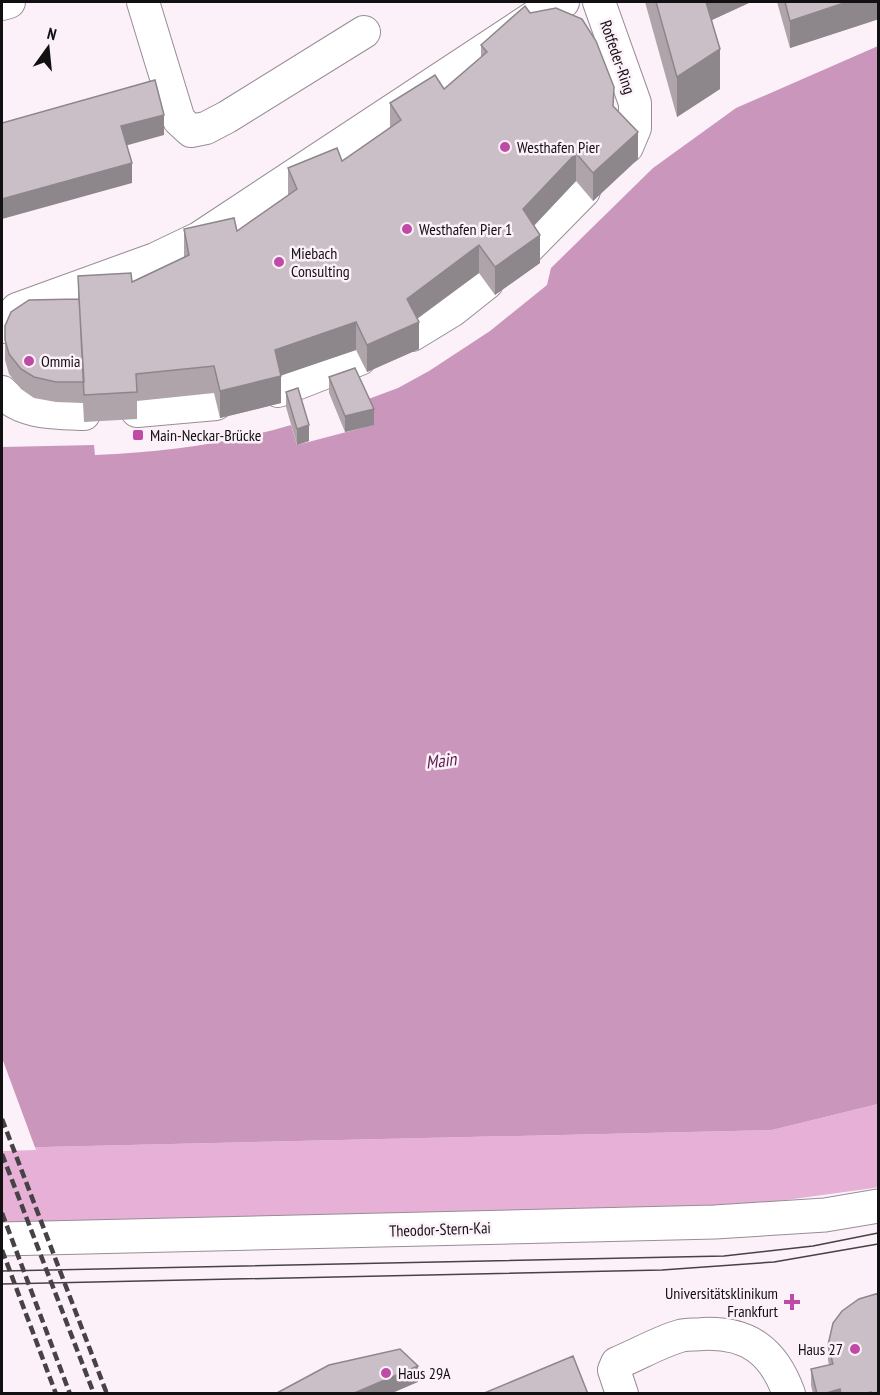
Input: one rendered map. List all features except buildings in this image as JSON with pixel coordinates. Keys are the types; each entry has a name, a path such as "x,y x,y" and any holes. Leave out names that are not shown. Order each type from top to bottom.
{"main road":[{"name":"Theodor-Stern-Kai","path":"2,1239 715,1222 825,1215 879,1206"}],"street":[{"path":"2,4 9,2"},
{"path":"142,2 179,120 191,131 206,128 227,117 364,32"},
{"path":"2,327 17,309 155,260 199,238 540,13 563,2"},
{"name":"Rotfeder-Ring","path":"599,2 635,103 634,128 627,147"},
{"path":"529,247 584,191"},
{"path":"412,335 453,310 487,283"},
{"path":"278,391 360,359"},
{"path":"2,395 22,407 53,413 84,414"},
{"path":"137,411 216,404"},
{"path":"622,1394 614,1370 617,1364 681,1335 721,1333 744,1339 766,1352 782,1374 789,1394"}],"shaded area":[{"path":"878,1104 878,1187 874,1188 749,1205 2,1224 2,1148 772,1130"}],"water":[{"name":"Main","path":"878,46 878,1104 772,1130 2,1148 2,447 94,445 95,455 120,454 218,442 291,425 297,445 373,425 363,401 398,388 429,371 490,331 547,285 551,268 653,168 736,108"}],"pier":[{"path":"2,1058 36,1150 2,1151"}],"tram line":[{"path":"2,1271 724,1256 813,1246 878,1233"},
{"path":"2,1284 662,1270 774,1262 878,1244"}],"railway":[{"path":"2,1119 107,1394"},
{"path":"2,1154 94,1394"},
{"path":"2,1213 70,1394"},
{"path":"2,1250 56,1394"}],"place":[{"name":"Westhafen Pier","path":"505,147"},
{"name":"Westhafen Pier 1","path":"407,229"},
{"name":"Miebach Consulting","path":"279,262"},
{"name":"Ommia","path":"29,361"},
{"name":"Main-Neckar-Brücke","path":"138,435"},
{"name":"Universitätsklinikum Frankfurt","path":"792,1302"},
{"name":"Haus 27","path":"855,1349"},
{"name":"Haus 29A","path":"386,1373"}]}
